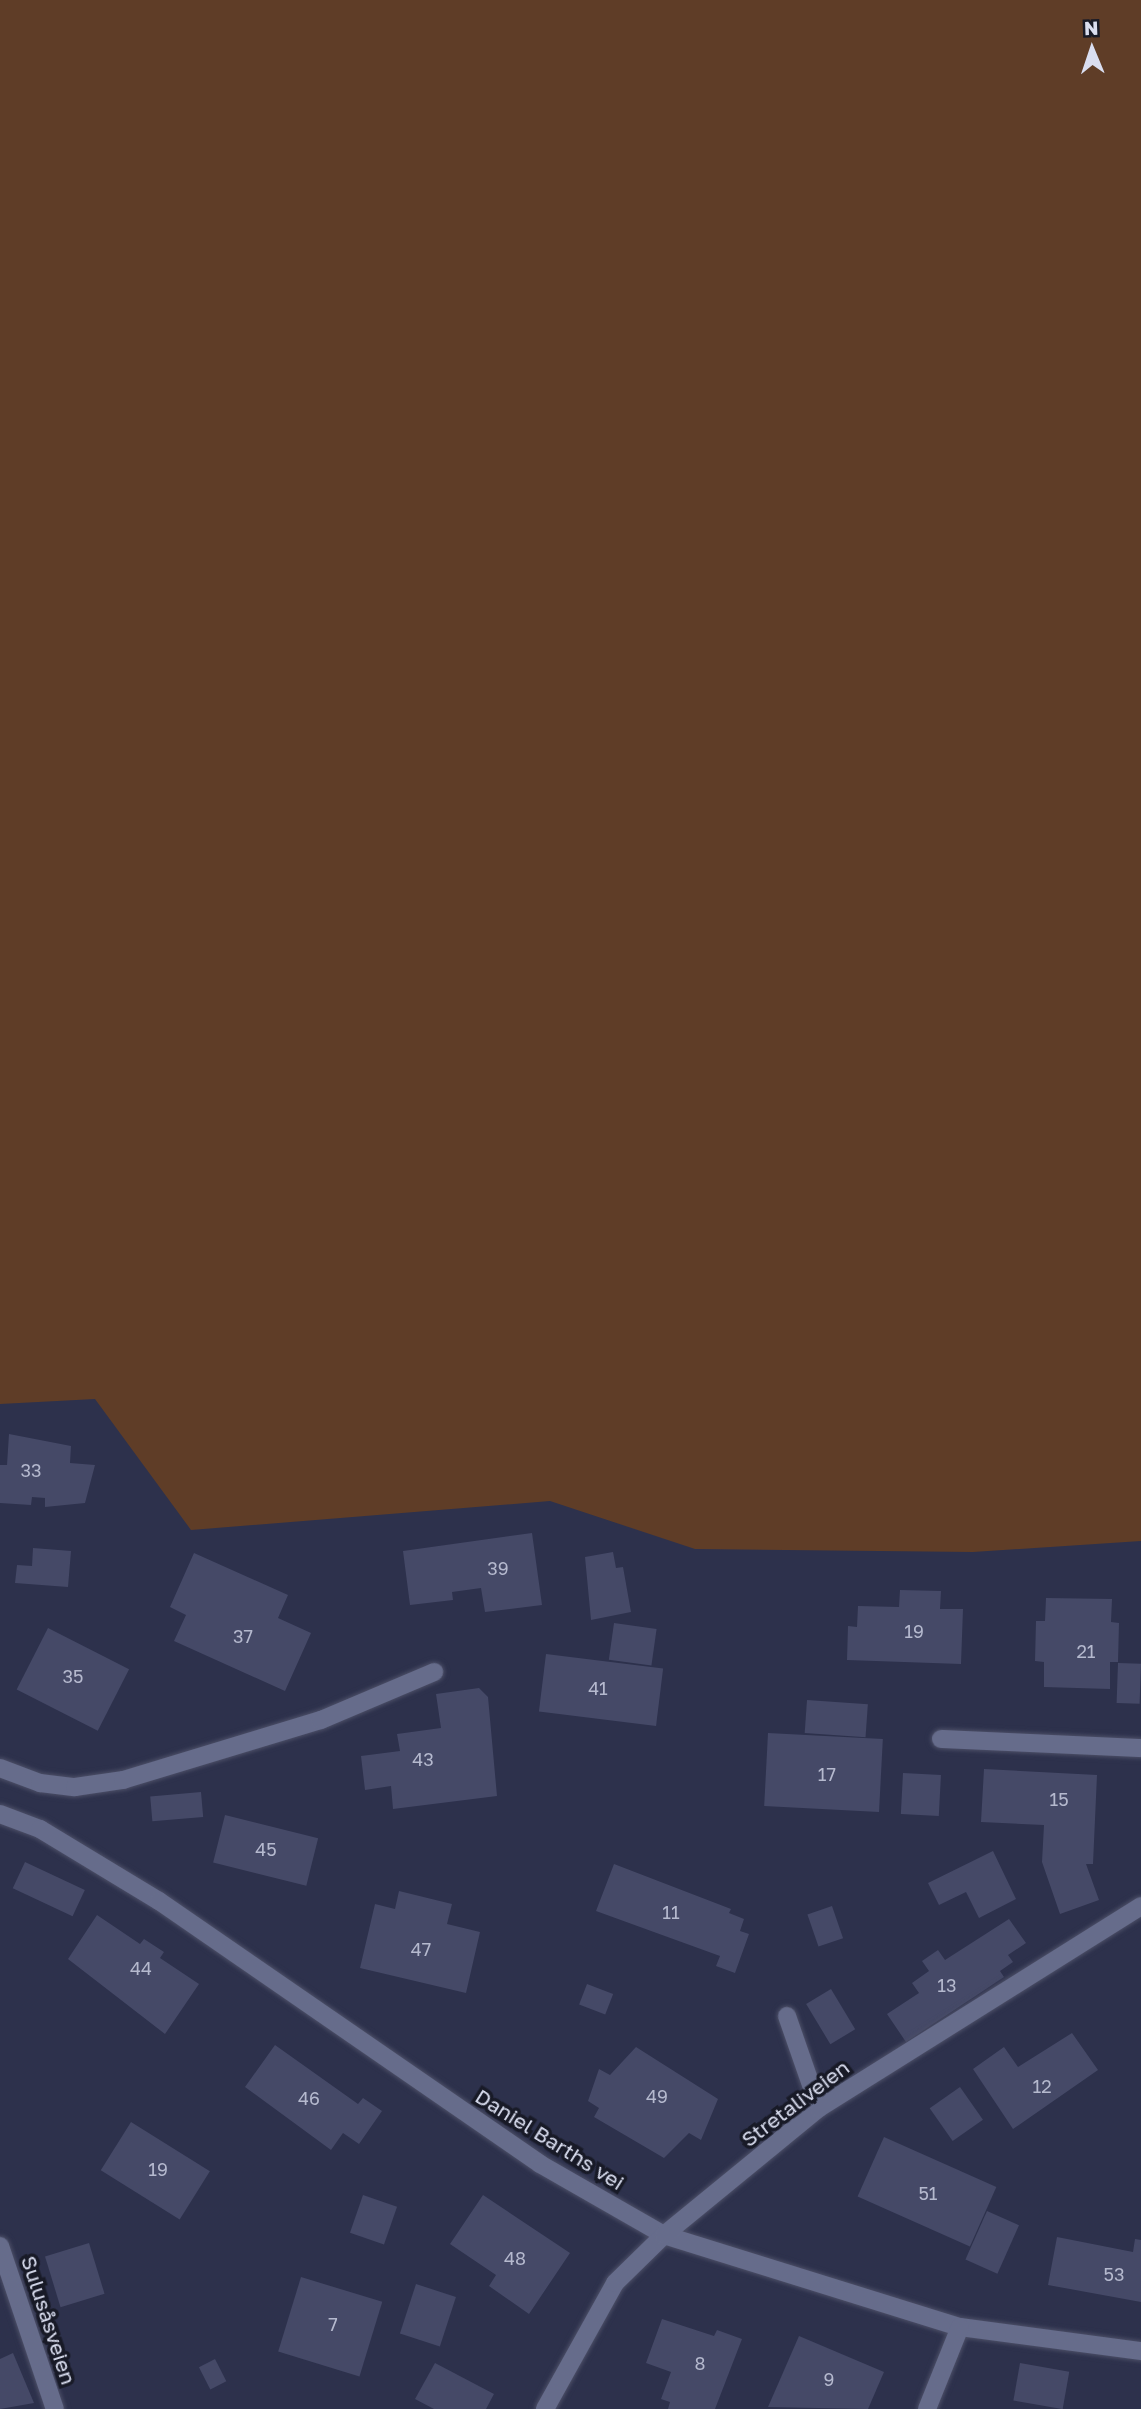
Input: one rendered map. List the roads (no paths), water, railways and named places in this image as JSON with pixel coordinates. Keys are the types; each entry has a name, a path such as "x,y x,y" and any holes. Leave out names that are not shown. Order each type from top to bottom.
{"street":[{"path":"0,1768 40,1783 75,1787 123,1780 321,1720 434,1672"},
{"path":"941,1739 1141,1748"},
{"name":"Daniel Barths vei","path":"0,1814 40,1829 159,1901 540,2164 664,2235 960,2327 1141,2351"},
{"name":"Stretaliveien","path":"545,2409 615,2283 664,2235 819,2108 1141,1906"},
{"path":"788,2016 819,2108"},
{"name":"Sulusåsveien","path":"0,2246 55,2409"},
{"path":"927,2409 960,2327"}]}
